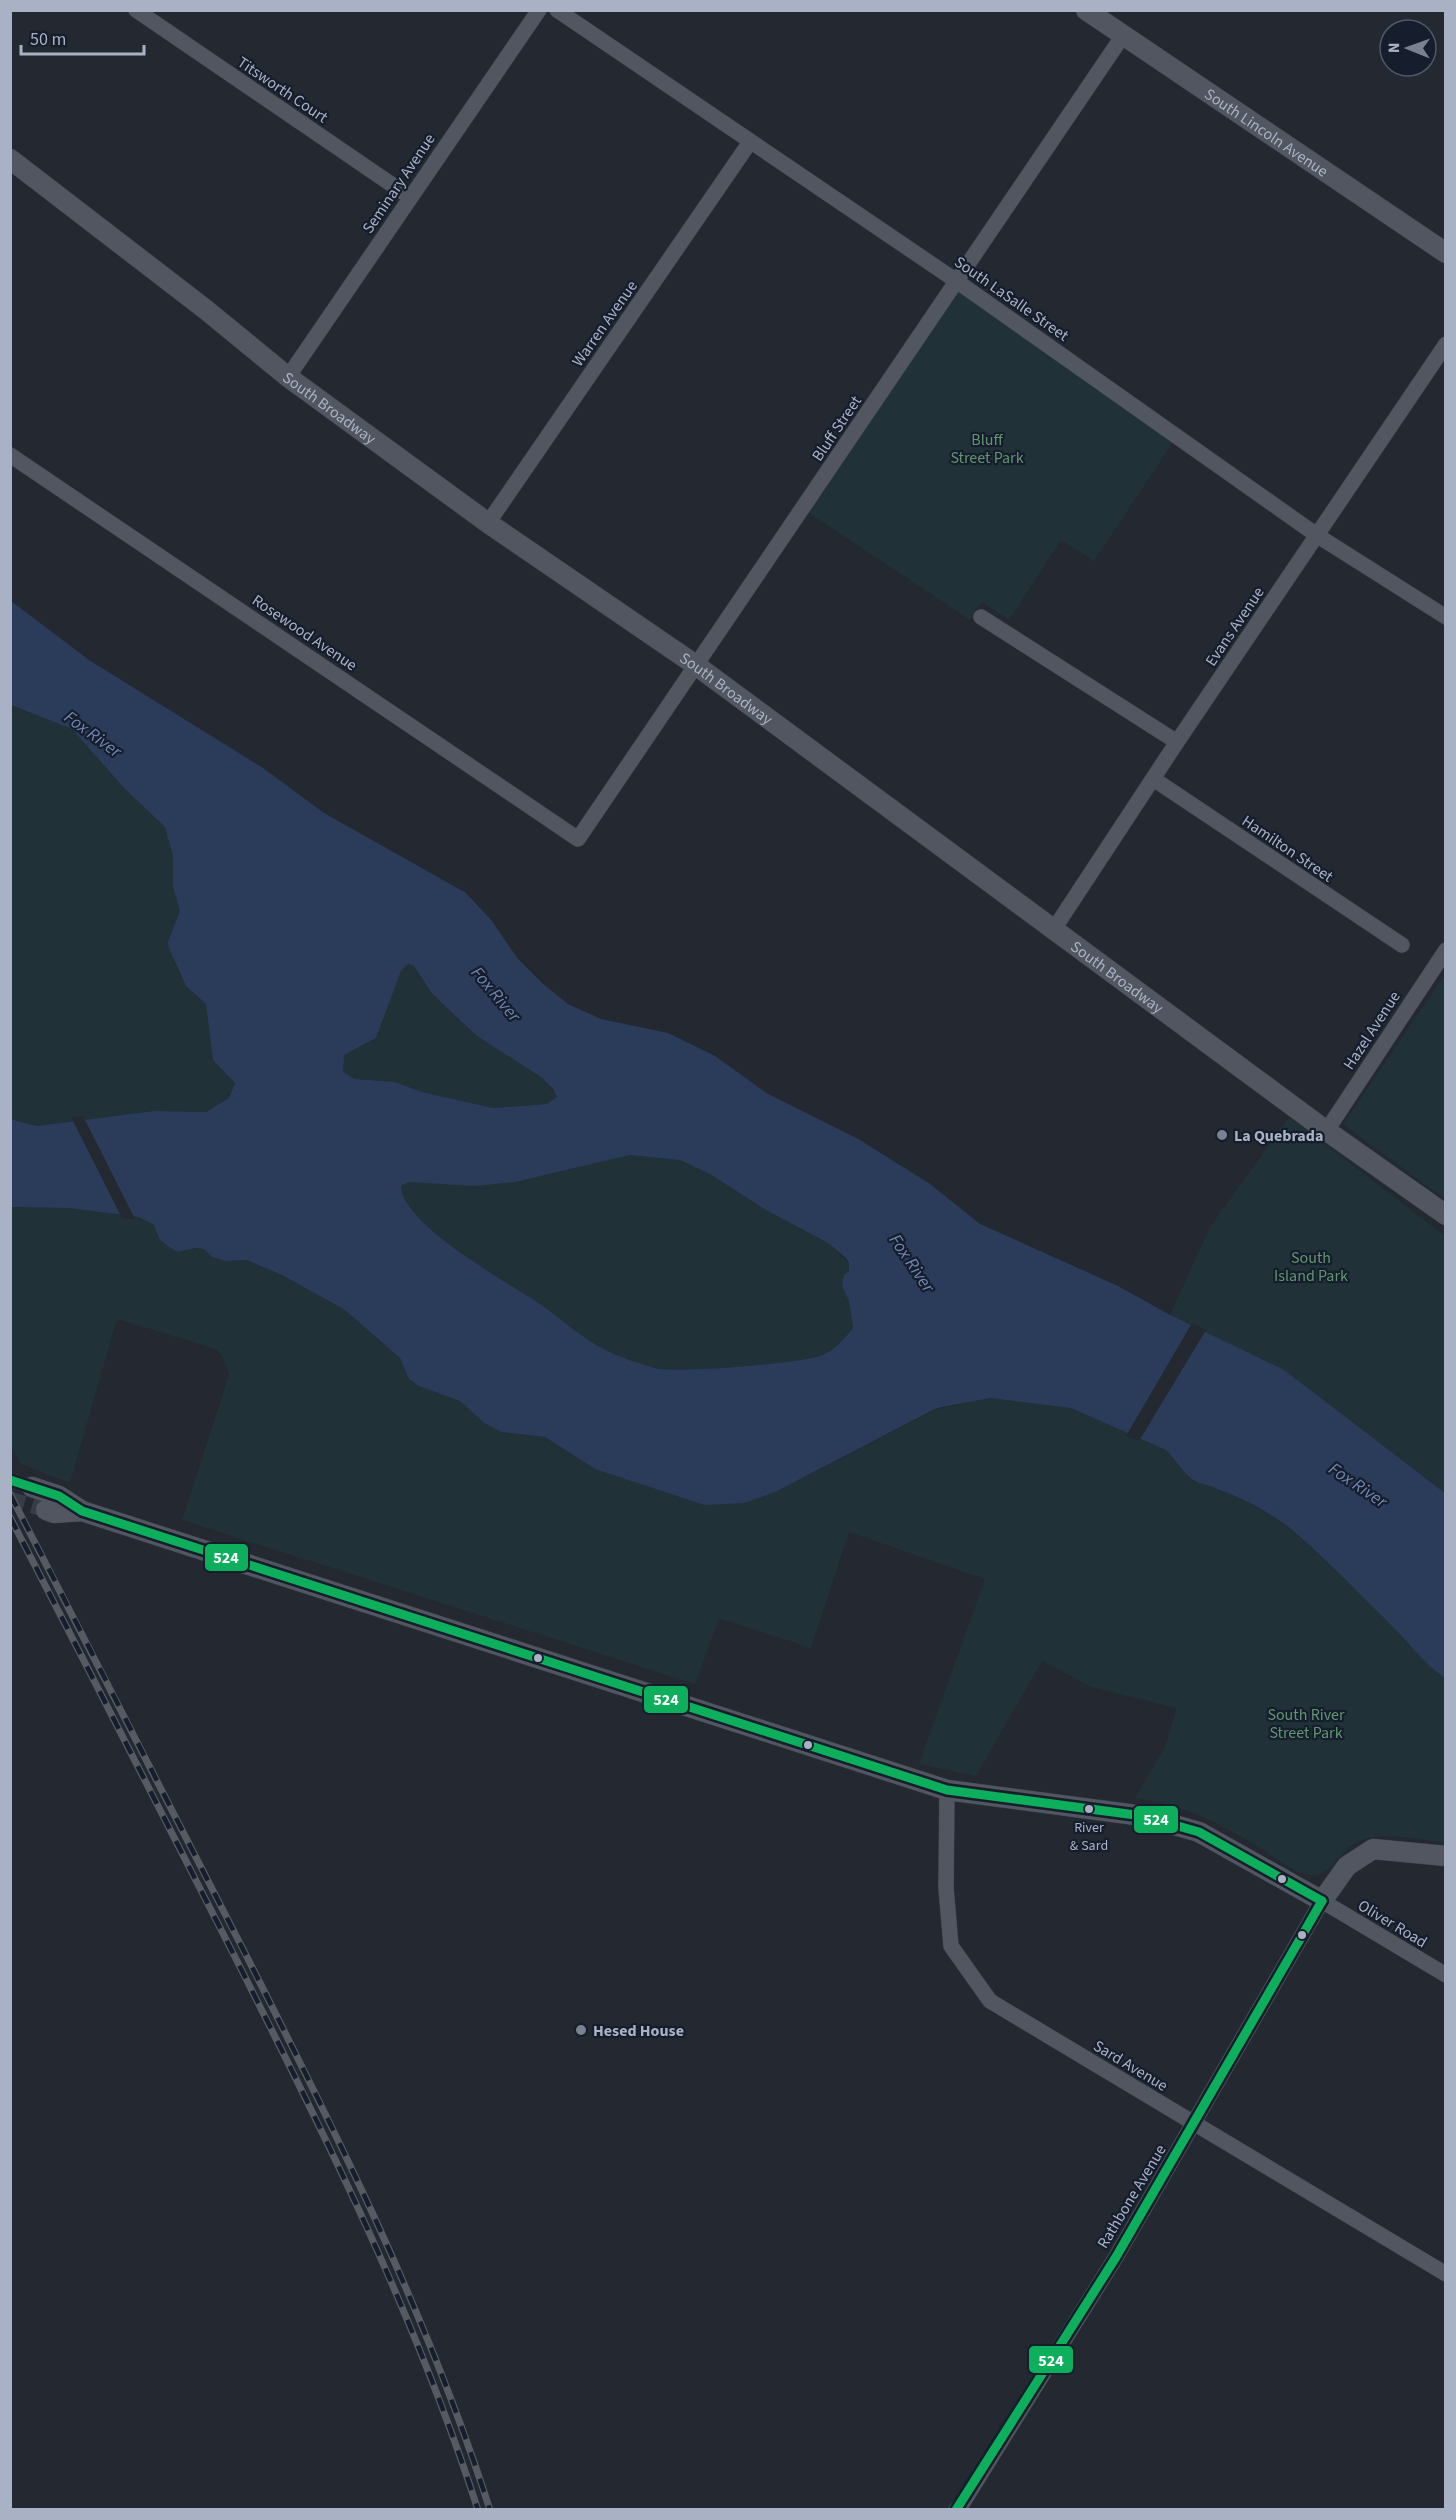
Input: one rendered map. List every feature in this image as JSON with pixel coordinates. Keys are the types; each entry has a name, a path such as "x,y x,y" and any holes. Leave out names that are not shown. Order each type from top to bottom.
{"street":[{"name":"Titsworth Court","path":"136,10 410,197"},
{"name":"Seminary Avenue","path":"288,377 539,10"},
{"name":"South LaSalle Street","path":"556,10 955,280 1318,536 1446,617"},
{"name":"South Lincoln Avenue","path":"1086,10 1122,37 1446,253"},
{"name":"Bluff Street","path":"578,839 1122,37"},
{"name":"Warren Avenue","path":"488,523 750,142"},
{"name":"South Broadway","path":"10,159 205,309 288,377 488,523 697,666 1446,1215"},
{"name":"Evans Avenue","path":"1054,929 1155,780 1177,742 1446,344"},
{"name":"Rosewood Avenue","path":"10,455 578,839"},
{"path":"981,617 1177,742"},
{"name":"Hamilton Street","path":"1155,780 1402,945"},
{"name":"Hazel Avenue","path":"1328,1130 1446,950"},
{"path":"32,1487 59,1496 82,1511 947,1790 1143,1816 1199,1832 1322,1901 1347,1866 1373,1849 1446,1856"},
{"path":"46,1510 54,1513 82,1511"},
{"name":"Sard Avenue","path":"947,1790 946,1888 951,1946 990,2001 1446,2274"},
{"name":"Oliver Road","path":"1322,1901 1446,1975"},
{"name":"Rathbone Avenue","path":"960,2508 1195,2125 1322,1901"}],"green space":[{"name":"Bluff Street Park","path":"955,280 1177,436 1094,561 1061,540 1009,620 982,602 970,620 803,509"},
{"path":"10,705 72,729 125,789 165,827 173,856 173,887 180,911 167,944 186,986 206,1004 213,1060 235,1082 229,1098 206,1112 154,1111 37,1126 11,1119"},
{"path":"408,964 414,966 431,992 477,1036 541,1076 557,1097 547,1104 493,1108 422,1092 395,1082 355,1079 343,1072 343,1055 376,1038 401,971"},
{"path":"1445,975 1445,1199 1343,1124"},
{"name":"South Island Park","path":"1289,1117 1445,1236 1445,1493 1385,1447 1170,1315 1210,1227"},
{"path":"630,1155 680,1160 710,1174 766,1210 828,1243 849,1263 849,1271 842,1286 849,1301 853,1328 832,1350 811,1358 687,1370 655,1368 642,1364 616,1355 579,1334 540,1304 459,1252 419,1218 406,1201 401,1186 407,1182 515,1182"},
{"name":"South River Street Park","path":"10,1207 69,1208 139,1217 154,1225 160,1240 178,1251 204,1249 212,1257 225,1261 247,1260 284,1276 345,1310 400,1358 409,1379 419,1386 460,1401 484,1423 501,1432 545,1437 595,1469 704,1505 775,1492 937,1409 991,1398 1071,1408 1166,1450 1192,1479 1235,1496 1291,1530 1343,1577 1437,1673 1445,1678 1445,1843 1388,1836 1365,1839 1349,1847 1320,1874 1298,1872 1242,1837 1199,1815 1184,1809 1135,1798 1165,1747 1177,1708 1091,1687 1042,1661 976,1776 919,1764 985,1579 849,1532 811,1648 719,1618 695,1684 182,1520 229,1375 227,1367 216,1349 117,1319 70,1483 21,1464 10,1446"}],"water":[{"name":"Fox River","path":"11,601 89,660 263,768 324,813 466,893 491,920 518,959 543,984 568,1004 601,1019 668,1033 715,1056 768,1094 860,1140 930,1184 980,1224 1118,1286 1170,1315 1284,1370 1445,1493 1445,1678 1437,1673 1330,1565 1282,1522 1245,1501 1192,1479 1166,1450 1071,1408 991,1398 937,1408 775,1492 744,1503 704,1505 595,1469 545,1437 501,1432 484,1423 460,1401 419,1386 409,1379 400,1358 345,1310 284,1276 247,1260 225,1261 212,1257 204,1249 195,1248 178,1252 160,1240 154,1225 139,1217 69,1208 11,1207 10,1119 37,1126 154,1111 206,1112 229,1098 235,1083 213,1060 206,1004 186,986 167,944 180,911 173,887 173,856 165,827 125,789 72,729 11,705","holes":["408,964 414,966 431,992 477,1036 541,1077 553,1089 557,1097 547,1104 493,1108 422,1092 395,1082 355,1079 343,1072 344,1055 376,1038 401,971","630,1155 680,1160 710,1174 766,1210 828,1243 849,1263 849,1271 844,1275 842,1286 849,1301 853,1328 832,1350 811,1358 687,1370 655,1368 642,1364 616,1355 579,1334 540,1304 459,1252 419,1218 406,1201 401,1186 408,1182 474,1186 515,1182"]}],"pier":[{"path":"83,1116 135,1219 122,1218 71,1117"},
{"path":"1192,1323 1206,1330 1139,1441 1126,1436"}],"tunnel":[{"path":"10,1480 32,1487"},
{"path":"10,1499 46,1510"}],"railway":[{"path":"10,1494 247,1957 348,2160 439,2367 490,2510"},
{"path":"10,1517 236,1959 336,2162 427,2368 478,2510"}],"transit line":[{"name":"524","path":"10,1480 59,1496 82,1511 947,1790 1143,1816 1199,1832 1322,1901"},
{"name":"524","path":"956,2510 1116,2257 1322,1901"}],"place":[{"name":"La Quebrada","path":"1222,1135"},
{"name":"River & Sard","path":"1089,1809"},
{"name":"Hesed House","path":"581,2030"}]}
